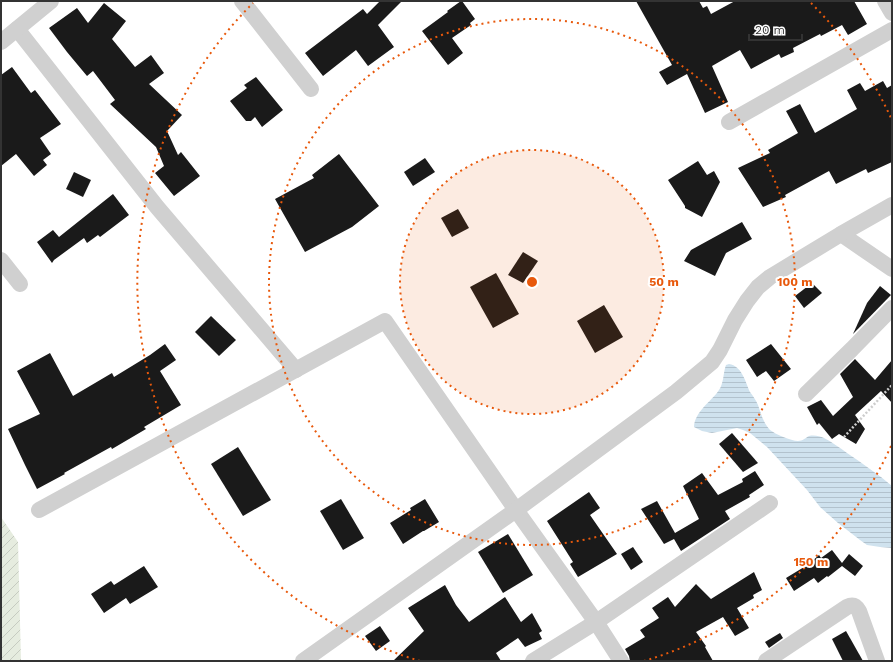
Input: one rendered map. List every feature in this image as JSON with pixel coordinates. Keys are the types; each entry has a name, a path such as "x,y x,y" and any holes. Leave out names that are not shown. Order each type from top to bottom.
{"street":[{"path":"1,42 51,1"},
{"path":"242,1 311,89"},
{"path":"885,1 892,13"},
{"path":"17,29 157,207 296,370"},
{"path":"729,122 892,30"},
{"path":"303,661 516,510 676,392 712,362 747,301 770,277 892,205"},
{"path":"841,234 892,269"},
{"path":"1,260 20,284"},
{"path":"806,394 892,308"},
{"path":"39,510 385,321 516,510 596,622 621,661"},
{"path":"533,661 596,622 770,503"},
{"path":"766,661 852,605 857,607 859,611 877,661"}],"path":[{"path":"844,437 892,385"}],"shaded area":[{"path":"1,517 18,542 21,661 1,661"}],"water":[{"path":"726,365 733,365 740,371 757,403 764,421 770,430 795,441 809,436 824,438 865,465 892,486 892,548 867,545 838,523 820,507 807,490 767,447 750,433 737,428 712,433 702,431 694,427 700,411 721,387"}],"building":[{"path":"380,1 402,1 378,25 394,47 368,66 356,50 323,76 305,53 363,9 367,14"},
{"path":"461,1 475,19 470,23 471,25 452,38 463,53 448,65 422,31"},
{"path":"636,1 699,1 703,8 707,6 711,14 735,1 854,1 867,24 848,35 842,25 821,36 820,34 793,48 794,52 781,58 779,54 751,69 740,50 712,66 728,102 705,113 687,74 667,85 659,72 672,65"},
{"path":"104,3 126,21 112,39 135,67 151,55 164,73 149,84 182,115 167,131 178,155 181,152 200,176 174,196 155,173 164,166 156,147 110,104 115,100 93,71 87,76 49,28 77,8 88,23"},
{"path":"12,67 31,93 35,90 61,124 40,138 51,154 43,160 47,165 34,176 16,154 1,166 1,75"},
{"path":"256,77 283,110 262,127 255,117 251,121 246,121 230,101 247,88 244,85"},
{"path":"883,81 887,88 892,85 892,162 868,173 866,169 836,184 829,171 785,195 786,197 763,207 738,168 770,153 768,150 798,133 786,111 800,104 815,133 857,109 847,90 860,83 865,91"},
{"path":"339,154 379,206 352,227 305,252 275,199 314,178 312,175"},
{"path":"425,158 435,172 413,186 404,172"},
{"path":"698,161 707,175 714,171 720,182 702,217 685,208 668,180"},
{"path":"74,172 91,180 83,197 66,189"},
{"path":"113,194 129,215 100,237 98,235 87,243 84,238 52,263 37,242 53,230 59,237"},
{"path":"458,209 469,228 452,237 441,218"},
{"path":"742,222 752,239 726,253 715,276 684,261 691,250"},
{"path":"523,252 538,261 523,283 508,275"},
{"path":"496,273 519,314 493,328 470,287"},
{"path":"812,283 822,293 804,308 795,296"},
{"path":"880,286 891,295 853,334 867,303"},
{"path":"604,305 623,337 595,353 577,321"},
{"path":"211,316 236,340 219,356 195,332"},
{"path":"165,344 176,360 160,371 181,405 144,427 146,429 112,449 111,447 37,489 8,429 40,414 17,371 50,353 73,396 112,373 114,377"},
{"path":"771,344 791,369 774,381 766,371 757,377 746,360"},
{"path":"855,359 875,380 892,360 892,403 881,391 855,415 865,429 856,444 839,434 832,439 819,423 817,425 807,407 821,400 833,416 853,397 840,374"},
{"path":"732,433 758,463 743,472 719,444"},
{"path":"238,447 271,500 243,516 211,464"},
{"path":"755,471 764,485 749,495 750,497 725,511 730,519 681,551 674,539 664,544 641,509 657,501 675,533 699,519 683,486 702,473 718,495 743,482 742,479"},
{"path":"589,492 600,508 590,515 617,554 578,577 570,564 573,562 547,521"},
{"path":"341,499 364,538 343,550 320,511"},
{"path":"425,499 439,522 403,544 390,523"},
{"path":"508,534 533,575 503,593 478,552"},
{"path":"633,547 643,562 631,570 621,554"},
{"path":"832,550 842,563 849,554 863,566 855,576 842,566 818,583 814,578 794,591 786,578 809,564 819,555 821,558"},
{"path":"144,566 158,587 130,604 126,598 104,613 91,594 111,581 114,585"},
{"path":"754,572 762,590 753,595 754,598 737,608 749,628 735,636 723,617 696,632 706,646 705,647 713,661 630,661 625,649 645,637 640,630 659,618 652,608 668,597 675,607 696,584 711,599"},
{"path":"445,585 456,605 469,622 505,597 521,622 532,613 542,631 539,633 542,639 525,647 518,638 496,653 501,661 393,661 424,631 408,608"},
{"path":"380,626 390,641 376,651 365,636"},
{"path":"846,631 863,661 843,661 832,639"},
{"path":"780,633 783,638 769,648 765,642"}]}
